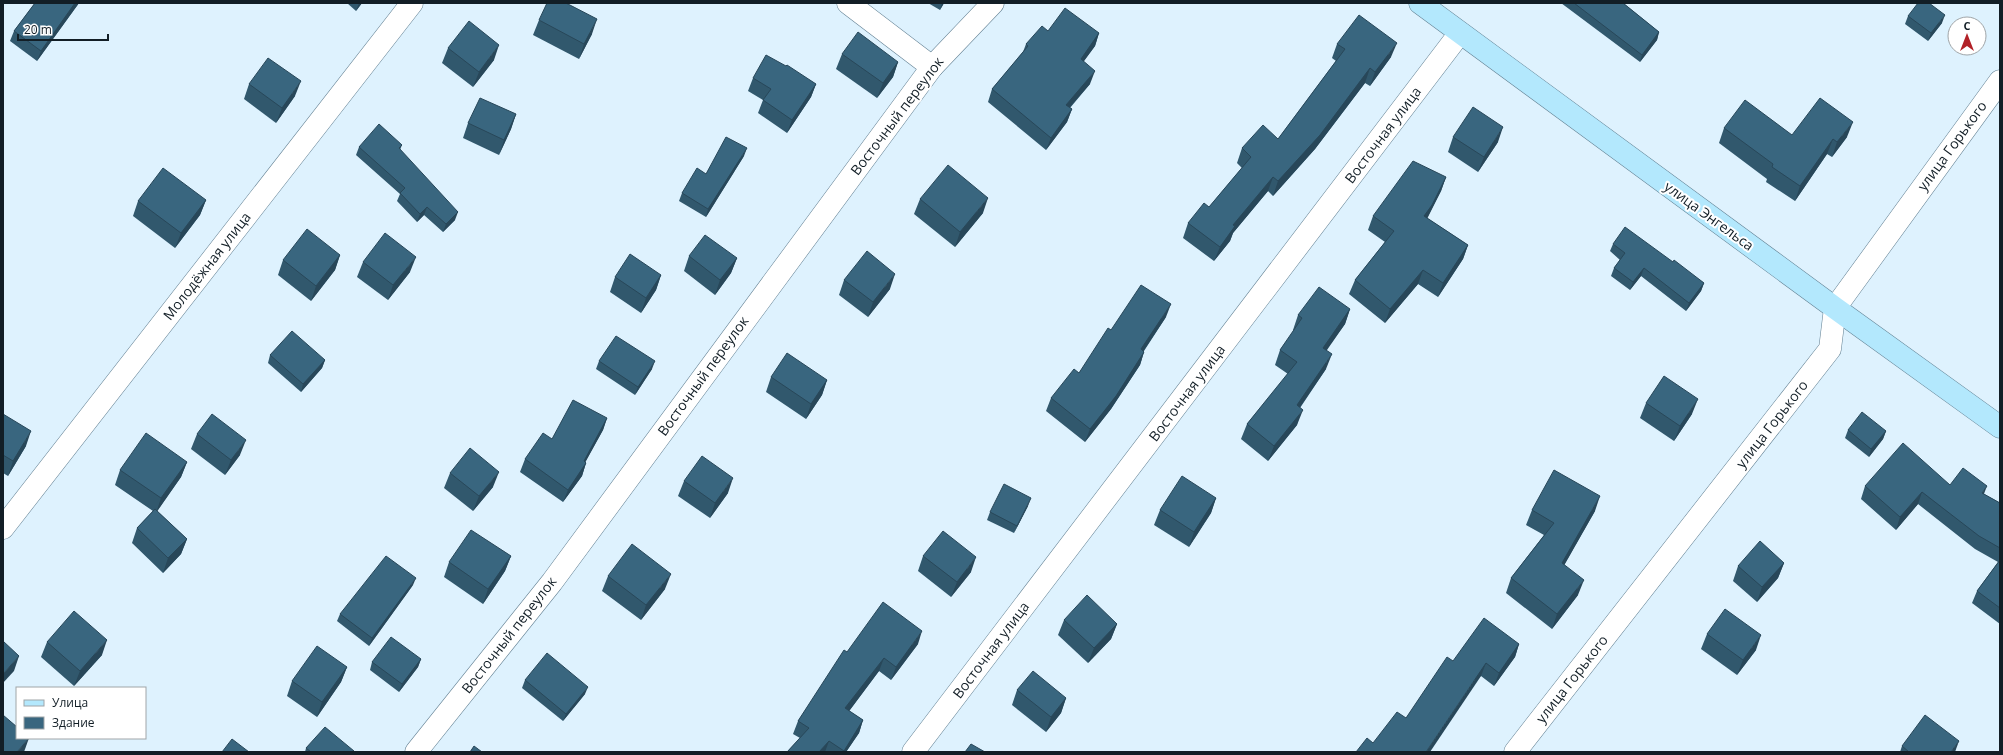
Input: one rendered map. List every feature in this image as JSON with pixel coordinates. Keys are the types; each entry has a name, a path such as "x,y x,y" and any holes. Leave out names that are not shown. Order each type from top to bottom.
{"street":[{"name":"Молодёжная улица","path":"3,528 412,3"},
{"path":"848,3 932,67"},
{"name":"Восточный переулок","path":"416,752 552,582 932,67 993,3"},
{"name":"улица Энгельса","path":"1420,3 1834,308 2000,426"},
{"name":"Восточная улица","path":"913,752 1460,33"},
{"name":"улица Горького","path":"1515,752 1830,349 1834,308 2000,81"}],"building":[{"path":"35,3 75,3 41,51 14,31"},
{"path":"547,3 566,3 597,19 584,44 539,20"},
{"path":"1574,3 1623,3 1659,32 1642,55"},
{"path":"1918,3 1929,3 1945,15 1931,33 1908,16"},
{"path":"1065,8 1099,33 1081,59 1095,71 1066,105 1072,109 1051,138 992,89 1028,46 1026,44 1042,26 1048,31"},
{"path":"1359,15 1397,43 1375,72 1370,68 1320,135 1278,181 1273,177 1233,225 1235,226 1220,247 1188,223 1204,203 1209,207 1251,157 1242,148 1263,125 1278,139 1345,49 1337,44"},
{"path":"469,21 499,45 479,72 448,48"},
{"path":"858,32 898,62 883,83 842,54"},
{"path":"766,55 786,66 787,65 816,84 792,120 763,100 771,89 753,78"},
{"path":"268,58 301,81 282,108 249,84"},
{"path":"480,98 516,114 504,140 468,123"},
{"path":"1820,98 1853,122 1837,142 1833,139 1800,186 1772,167 1773,164 1724,128 1745,100 1792,135"},
{"path":"1473,107 1503,127 1484,157 1453,137"},
{"path":"379,124 402,145 399,148 458,212 446,224 427,207 420,214 400,193 405,188 359,147"},
{"path":"726,137 747,148 708,209 682,193 697,168 706,174"},
{"path":"1413,161 1446,177 1432,205 1424,216 1468,245 1443,283 1423,270 1390,309 1355,280 1394,231 1373,216"},
{"path":"948,165 988,198 960,232 920,199"},
{"path":"163,168 206,200 181,233 138,201"},
{"path":"1625,227 1673,262 1674,260 1704,283 1689,303 1644,268 1633,282 1614,268 1625,253 1613,244"},
{"path":"307,229 340,255 316,286 283,260"},
{"path":"385,233 416,257 393,285 363,262"},
{"path":"705,235 737,258 720,280 689,256"},
{"path":"867,251 895,274 873,302 844,280"},
{"path":"630,254 661,275 646,298 615,277"},
{"path":"1141,285 1171,304 1141,349 1144,352 1116,396 1090,429 1051,398 1074,369 1079,373 1108,328 1111,330"},
{"path":"1319,287 1350,309 1323,348 1332,354 1297,405 1303,410 1274,446 1247,424 1297,362 1280,350 1302,318 1298,315"},
{"path":"292,331 325,360 303,384 270,355"},
{"path":"616,336 655,361 638,387 599,361"},
{"path":"787,353 827,380 811,404 771,377"},
{"path":"1664,376 1698,399 1680,426 1646,403"},
{"path":"573,400 607,418 584,461 586,463 568,490 525,459 543,433 552,439"},
{"path":"1862,412 1886,431 1871,449 1848,430"},
{"path":"3,414 31,431 13,461 3,455"},
{"path":"212,414 246,440 231,460 197,434"},
{"path":"146,433 187,462 161,498 120,470"},
{"path":"1903,443 1950,485 1963,468 1987,486 1982,493 2000,503 2000,548 1979,536 1922,492 1900,517 1865,486"},
{"path":"470,448 499,472 479,496 450,473"},
{"path":"702,456 733,478 715,503 684,481"},
{"path":"1554,470 1600,496 1562,563 1584,580 1557,614 1511,578 1554,523 1532,510"},
{"path":"1182,476 1216,498 1194,532 1160,510"},
{"path":"1004,484 1031,498 1017,526 990,512"},
{"path":"155,509 187,539 168,558 137,528"},
{"path":"471,530 511,556 488,589 449,562"},
{"path":"943,531 976,557 957,582 923,556"},
{"path":"1760,541 1784,563 1762,587 1738,566"},
{"path":"632,544 671,574 646,605 608,576"},
{"path":"386,556 416,578 372,638 340,614"},
{"path":"2000,560 2000,608 1977,591"},
{"path":"1087,595 1117,624 1094,648 1064,620"},
{"path":"883,602 922,631 896,667 884,658 845,708 863,720 844,751 829,741 819,752 787,752 809,728 798,721 844,650 847,652"},
{"path":"1725,609 1761,635 1743,660 1707,634"},
{"path":"74,611 107,640 80,671 47,642"},
{"path":"1484,618 1519,644 1499,673 1486,663 1426,752 1356,752 1367,738 1373,743 1397,712 1406,718 1447,657 1453,661"},
{"path":"391,637 421,659 402,684 372,662"},
{"path":"3,641 19,656 3,674"},
{"path":"317,646 347,667 322,702 292,681"},
{"path":"547,653 588,687 566,714 525,680"},
{"path":"1033,671 1066,698 1051,717 1017,690"},
{"path":"3,715 16,726 16,739 28,739 17,752 3,752"},
{"path":"1925,715 1959,741 1951,752 1909,752 1902,746"},
{"path":"325,727 354,751 311,752 306,748"},
{"path":"232,739 249,752 222,752"},
{"path":"971,744 985,752 965,752"},
{"path":"474,746 482,752 470,752"}]}
